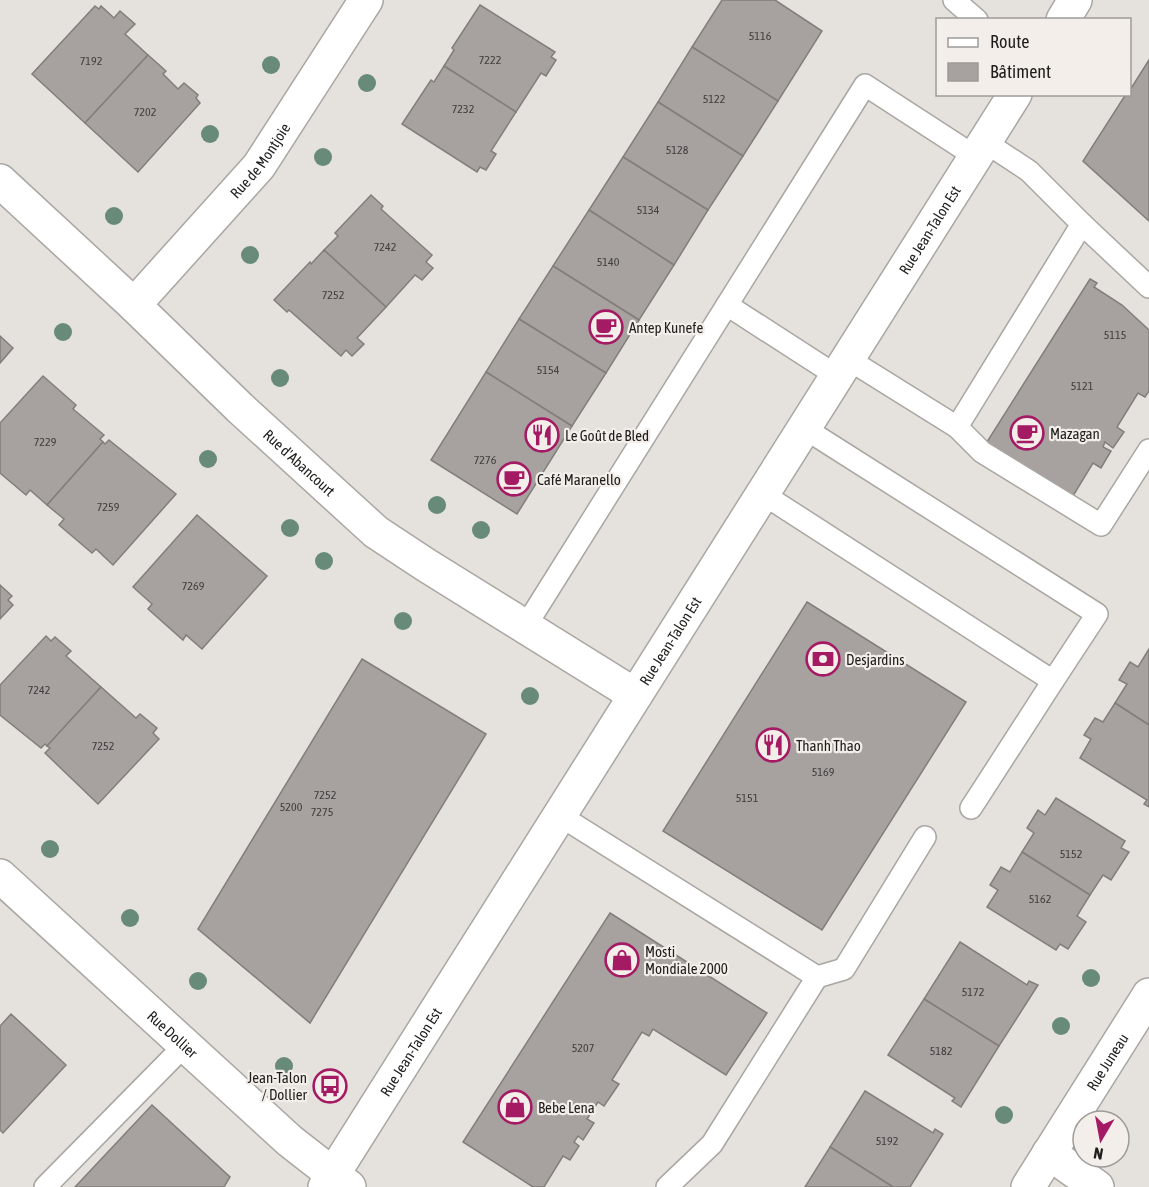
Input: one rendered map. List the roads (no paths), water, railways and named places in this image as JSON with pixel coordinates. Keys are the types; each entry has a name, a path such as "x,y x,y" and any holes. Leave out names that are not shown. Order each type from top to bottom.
{"street":[{"name":"Rue de Montjoie","path":"134,305 259,166 366,0"},
{"path":"1064,18 1075,0"},
{"name":"Rue Jean-Talon Est","path":"335,1183 559,815 1014,96"},
{"name":"Rue d'Abancourt","path":"0,181 134,305 240,408 376,532 635,695"},
{"name":"Rue Dollier","path":"0,876 335,1183"},
{"name":"Rue Juneau","path":"1028,1187 1149,995"},
{"path":"1049,1153 1097,1187"}],"lane":[{"path":"954,0 975,18"},
{"path":"525,627 865,85 980,150 1029,171 1149,287"},
{"path":"957,427 1082,224"},
{"path":"727,305 957,427 982,452 1101,525 1149,450"},
{"path":"804,428 1097,614 971,808"},
{"path":"763,494 1053,681"},
{"path":"559,815 817,977"},
{"path":"667,1187 712,1144 817,977 844,969 925,837"},
{"path":"45,1187 185,1045"}],"place":[{"name":"Antep Kunefe","path":"606,327"},
{"name":"Mazagan","path":"1027,433"},
{"name":"Le Goût de Bled","path":"542,435"},
{"name":"Café Maranello","path":"514,479"},
{"name":"Desjardins","path":"823,659"},
{"name":"Thanh Thao","path":"773,745"},
{"name":"Mosti Mondiale 2000","path":"622,960"},
{"name":"Jean-Talon / Dollier","path":"330,1086"},
{"name":"Bebe Lena","path":"515,1107"}]}
